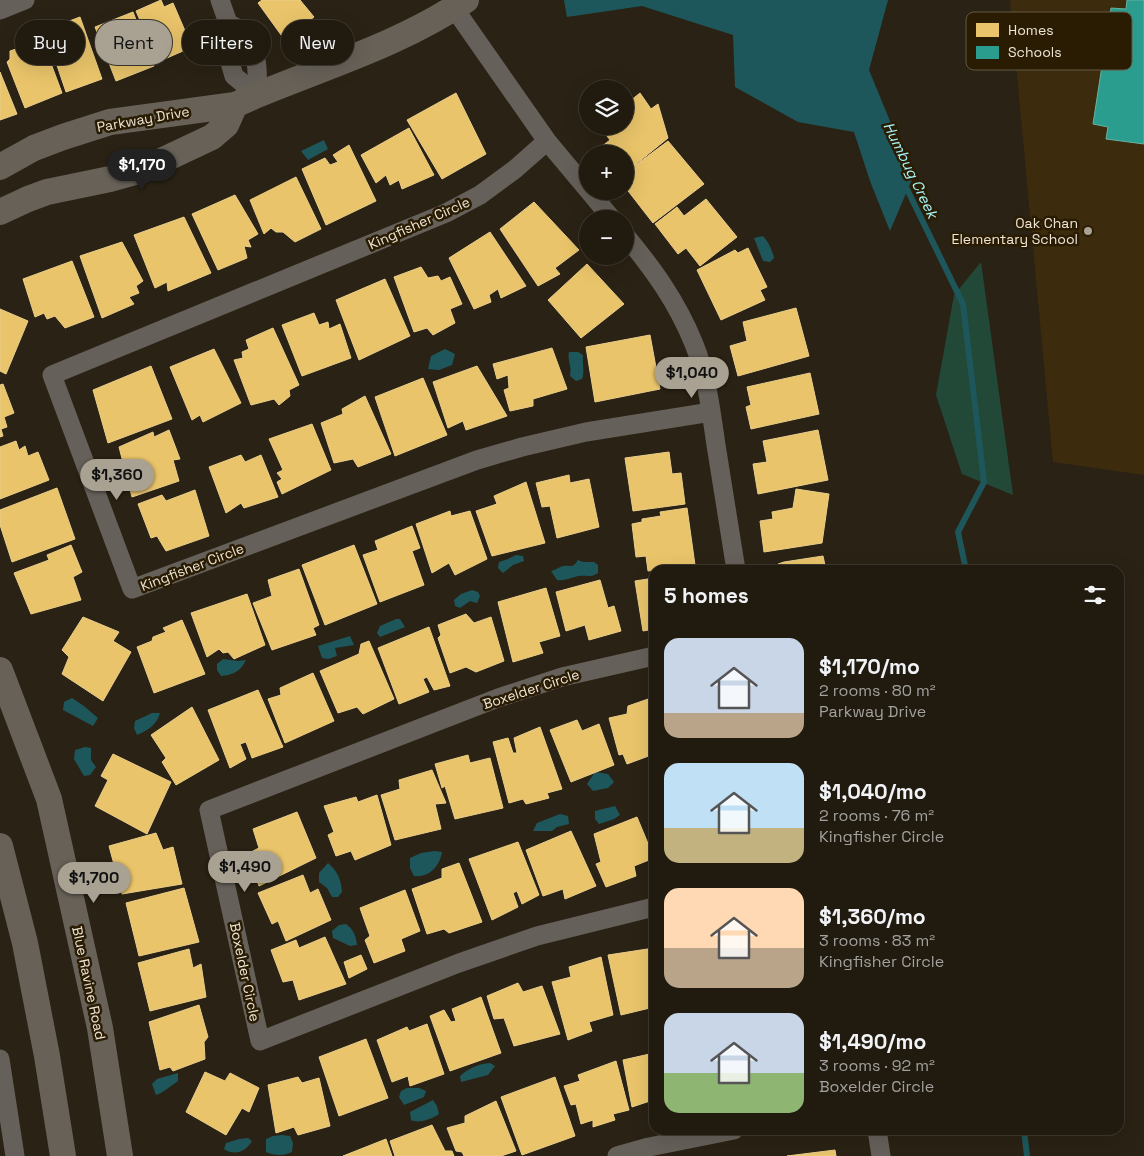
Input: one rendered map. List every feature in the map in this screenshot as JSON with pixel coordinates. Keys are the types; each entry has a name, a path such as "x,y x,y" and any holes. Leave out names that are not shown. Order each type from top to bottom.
{"main road":[{"name":"Parkway Drive","path":"0,167 41,145 110,122 246,100 394,40 424,26 460,4"},
{"path":"0,212 47,192 110,179 142,170 212,136 226,125 246,100"},
{"name":"Blue Ravine Road","path":"0,670 49,799 100,1028 120,1156"},
{"path":"0,846 25,943 47,1056 63,1156"}],"street":[{"path":"0,10 26,0"},
{"path":"220,0 227,20"},
{"path":"460,4 547,140 579,179"},
{"path":"231,65 246,100"},
{"path":"246,100 258,65"},
{"name":"Kingfisher Circle","path":"547,140 514,170 487,190 446,213 52,375 132,589 476,460 586,432 711,412"},
{"path":"596,200 605,210"},
{"path":"634,247 664,286 681,315 695,346 705,378 735,565"},
{"name":"Boxelder Circle","path":"649,657 562,677 498,698 209,810 260,1041 459,963 537,936 649,908"},
{"path":"0,1059 15,1156"},
{"path":"617,1156 649,1147 709,1135"},
{"path":"878,1135 881,1156"}],"shaded area":[{"name":"Oak Chan Elementary School","path":"1010,0 1144,0 1144,475 1053,462 1017,70 1132,70 1132,12 1011,12"}],"green space":[{"path":"981,262 1013,495 962,474 936,395 954,295"}],"water":[{"path":"564,0 888,0 869,70 913,177 890,231 870,181 854,132 798,122 735,87 733,35 642,6 567,17"},
{"path":"324,140 328,149 308,160 301,151"},
{"path":"763,236 770,246 774,258 770,262 763,261 754,238"},
{"path":"445,349 455,354 452,365 439,370 428,369 431,356"},
{"path":"569,352 578,352 583,355 582,379 576,381 570,376"},
{"path":"516,555 523,556 524,561 513,565 503,573 498,568 499,562"},
{"path":"578,560 594,562 598,565 598,573 591,576 578,576 557,580 551,571 563,566 573,566"},
{"path":"472,590 478,592 480,596 477,603 470,601 460,608 455,606 454,600 461,594"},
{"path":"400,619 405,627 380,637 377,633 380,626"},
{"path":"350,636 354,645 335,648 337,656 328,659 322,658 318,646"},
{"path":"223,659 246,660 236,672 221,676 217,670 217,664"},
{"path":"72,698 98,718 93,726 63,710 64,702"},
{"path":"152,713 160,713 154,724 137,735 134,728 135,721"},
{"path":"85,747 91,748 91,760 96,767 90,775 84,776 74,759 75,750"},
{"path":"595,772 608,774 614,782 608,788 593,791 587,784"},
{"path":"615,806 620,815 599,824 595,819 595,811"},
{"path":"560,814 568,816 569,824 557,827 552,831 533,831 537,823"},
{"path":"442,852 439,862 433,870 424,875 414,876 410,868 410,858 421,853"},
{"path":"328,863 340,879 342,892 338,897 332,897 327,888 319,882 319,873"},
{"path":"346,924 354,933 357,945 350,946 333,938 332,931 339,925"},
{"path":"490,1063 495,1066 488,1075 461,1082 460,1076 467,1071 478,1065"},
{"path":"178,1073 178,1081 156,1095 152,1084 157,1079"},
{"path":"407,1088 419,1088 426,1091 424,1097 404,1105 399,1097 401,1091"},
{"path":"433,1100 439,1114 425,1120 411,1120 410,1112"},
{"path":"282,1135 290,1136 293,1143 292,1152 279,1155 266,1152 266,1139"},
{"path":"248,1138 252,1141 240,1152 224,1149 226,1143"}],"building: Homes":[{"path":"161,0 164,7 173,3 182,24 182,51 172,56 172,20 140,20 136,11"},
{"path":"262,0 300,0 314,17 310,20 281,20 281,35 258,3"},
{"path":"133,12 136,20 113,20"},
{"path":"85,31 95,59 95,65 97,65 102,79 66,92 57,65 85,65"},
{"path":"15,49 15,65 52,65 62,93 25,108 7,62 10,59 10,51"},
{"path":"110,65 154,65 154,66 116,81"},
{"path":"0,72 17,114 0,120"},
{"path":"456,93 486,154 442,179 407,120"},
{"path":"640,93 651,109 658,104 668,138 634,166 634,145 604,145 610,140 606,135 634,135 634,98"},
{"path":"409,128 434,175 402,189 399,180 390,185 386,175 376,183 361,155"},
{"path":"668,141 704,184 653,223 634,199 634,166"},
{"path":"349,145 376,201 326,225 302,169 325,158 330,165 338,162 333,155"},
{"path":"296,177 321,229 295,242 283,232 276,232 271,228 264,234 250,200"},
{"path":"235,195 258,234 248,240 251,247 244,246 247,258 218,270 192,214"},
{"path":"706,199 737,237 700,266 686,248 678,254 655,224 677,207 684,216"},
{"path":"534,202 579,250 555,268 560,274 538,286 500,229"},
{"path":"184,217 211,273 168,291 167,282 155,288 134,235"},
{"path":"490,232 526,286 501,298 498,289 489,295 491,302 474,309 449,258"},
{"path":"122,242 143,281 136,286 139,293 129,297 134,304 102,318 80,256"},
{"path":"748,248 767,287 760,290 765,300 721,320 697,270 735,250 738,253"},
{"path":"72,261 94,317 65,328 55,316 47,319 44,313 35,317 23,279"},
{"path":"588,265 624,304 581,338 548,300"},
{"path":"421,267 428,278 438,276 441,281 450,277 462,304 450,309 455,323 433,335 427,328 414,332 394,277"},
{"path":"385,279 410,336 359,360 336,300"},
{"path":"796,308 809,356 738,376 730,346 747,341 743,322"},
{"path":"0,309 28,321 6,374 0,371"},
{"path":"314,313 319,325 328,322 329,329 340,324 351,358 302,376 282,325"},
{"path":"273,328 299,385 289,390 290,396 279,405 274,399 251,405 234,360 243,358 242,352 249,349 246,340"},
{"path":"650,335 660,389 595,402 586,347"},
{"path":"552,348 567,389 533,399 533,406 510,411 504,390 509,388 508,375 497,379 493,364"},
{"path":"214,349 241,403 203,422 200,415 192,420 170,367"},
{"path":"151,366 172,419 108,443 93,390"},
{"path":"477,366 507,416 466,430 463,421 448,428 433,382"},
{"path":"810,373 819,414 751,429 746,407 751,405 747,387"},
{"path":"423,378 447,435 395,456 375,397"},
{"path":"3,384 14,413 4,417 7,427 1,429 3,436 0,437 0,385"},
{"path":"365,396 391,454 358,467 353,459 334,463 321,423 343,414 342,409"},
{"path":"312,424 331,470 282,494 277,482 282,479 277,473 283,470 269,439"},
{"path":"169,430 180,459 173,460 179,481 132,497 119,447 153,432 154,437"},
{"path":"818,430 828,480 758,494 753,464 767,462 763,441"},
{"path":"16,441 19,450 25,446 28,456 38,452 49,480 0,499 0,447"},
{"path":"669,452 672,474 681,473 685,504 633,511 625,458"},
{"path":"241,455 245,462 261,455 278,497 244,508 241,503 226,513 209,467"},
{"path":"569,475 570,483 589,479 599,527 557,538 550,506 542,507 536,483"},
{"path":"526,482 545,543 492,556 476,511 497,504 494,496"},
{"path":"57,488 75,539 12,562 0,525 0,510"},
{"path":"796,489 829,494 822,543 764,552 760,521 773,519 772,512 793,508"},
{"path":"195,490 209,536 166,551 157,536 151,538 138,504 162,495 166,501"},
{"path":"687,508 695,565 649,565 648,571 646,556 636,557 632,524 642,522 642,519 661,516 660,512"},
{"path":"450,511 451,516 470,511 487,559 455,575 449,563 432,573 416,524"},
{"path":"412,526 420,548 412,551 424,585 380,602 363,555 378,550 375,541"},
{"path":"71,545 82,572 73,577 81,600 31,614 14,573 49,560 47,555"},
{"path":"354,545 377,604 325,625 302,565"},
{"path":"823,556 825,565 778,565 784,562"},
{"path":"299,569 319,625 313,628 316,635 272,650 253,603 272,596 268,580"},
{"path":"649,579 649,630 643,631 635,581"},
{"path":"600,580 608,608 614,606 621,631 589,640 585,625 566,631 556,592"},
{"path":"546,588 560,636 539,642 543,653 513,662 498,602"},
{"path":"247,594 265,645 234,659 228,652 223,653 219,649 207,657 191,613"},
{"path":"466,614 474,623 491,617 504,661 476,672 466,667 450,673 438,638 441,635 438,625"},
{"path":"83,617 119,632 113,641 131,652 103,701 62,674 69,657 62,650"},
{"path":"182,620 205,674 154,693 137,647 152,641 153,637 166,632 163,628"},
{"path":"429,627 450,686 434,690 427,677 423,679 429,692 399,704 378,648"},
{"path":"369,641 394,699 363,714 357,707 338,713 320,671 359,654 361,644"},
{"path":"313,673 334,721 285,743 268,699 281,695 280,688"},
{"path":"258,690 283,747 252,758 246,742 240,744 246,759 230,768 208,710"},
{"path":"649,699 649,756 627,764 623,754 619,755 609,718 627,714 628,706"},
{"path":"192,707 219,760 176,785 162,762 166,758 151,735"},
{"path":"577,720 582,731 599,724 614,765 571,782 550,730"},
{"path":"540,727 562,789 547,793 549,798 526,804 523,799 509,803 493,742 508,738 513,753 517,753 514,738"},
{"path":"113,754 171,782 147,834 95,806 108,780 101,776"},
{"path":"468,755 470,763 490,758 503,808 455,819 445,786 442,788 435,764"},
{"path":"432,770 446,803 435,804 441,829 395,840 381,795 400,789 399,780"},
{"path":"377,795 391,845 355,860 351,851 336,856 328,835 334,832 324,806 356,797 358,802"},
{"path":"297,812 316,858 259,886 247,854 259,848 253,829"},
{"path":"637,817 649,846 649,860 634,866 636,876 606,887 596,864 601,862 594,834"},
{"path":"571,831 596,886 565,899 563,889 543,896 526,850"},
{"path":"156,833 163,850 173,847 182,884 122,894 109,846"},
{"path":"518,842 539,895 522,904 517,891 513,893 518,907 492,920 469,859"},
{"path":"459,863 482,922 449,933 444,929 427,934 412,889 442,878 442,869"},
{"path":"303,875 310,893 318,889 331,920 286,941 278,921 272,924 258,893"},
{"path":"184,888 199,942 139,956 126,903"},
{"path":"405,890 420,931 401,939 405,951 374,963 365,940 370,936 360,908"},
{"path":"325,937 346,984 299,1000 293,980 283,982 271,950 296,940 299,948"},
{"path":"189,949 193,968 201,964 206,997 150,1011 138,963"},
{"path":"649,949 649,1008 621,1015 608,955"},
{"path":"361,955 367,969 349,978 344,962"},
{"path":"601,957 613,1015 589,1022 592,1031 568,1040 552,982 571,977 569,967"},
{"path":"518,983 523,992 542,986 560,1034 514,1046 504,1018 494,1019 487,996"},
{"path":"481,997 501,1053 450,1071 430,1016 444,1010 451,1022 456,1021 452,1009"},
{"path":"199,1005 208,1037 204,1042 205,1059 173,1071 170,1067 160,1070 149,1022"},
{"path":"427,1024 444,1074 410,1086 408,1076 392,1082 377,1040 407,1027 409,1031"},
{"path":"366,1039 388,1098 339,1116 319,1057"},
{"path":"649,1054 649,1101 632,1107 623,1060"},
{"path":"616,1061 629,1110 613,1114 615,1120 593,1127 593,1120 581,1124 576,1104 571,1105 564,1086 580,1081 578,1075"},
{"path":"205,1072 225,1081 230,1073 259,1088 249,1112 242,1108 226,1135 186,1112"},
{"path":"298,1077 302,1083 319,1078 330,1126 298,1135 294,1127 276,1133 268,1085"},
{"path":"555,1077 575,1136 522,1155 501,1097"},
{"path":"496,1101 516,1151 501,1156 464,1156 462,1152 456,1151 447,1128 465,1123 465,1116"},
{"path":"432,1125 445,1151 452,1151 454,1156 395,1156 390,1141"},
{"path":"386,1139 392,1156 343,1156"},
{"path":"835,1150 836,1156 787,1156"}],"building: Schools":[{"path":"1127,0 1144,0 1144,144 1106,139 1108,127 1093,124 1101,70 1132,70 1132,12 1110,12 1111,8 1126,9"}],"waterway":[{"name":"Humbug Creek","path":"904,183 963,304 984,482 958,532 965,565"},
{"name":"Humbug Creek","path":"1025,1135 1027,1156"}],"place":[{"name":"Oak Chan Elementary School","path":"1088,231"}]}
